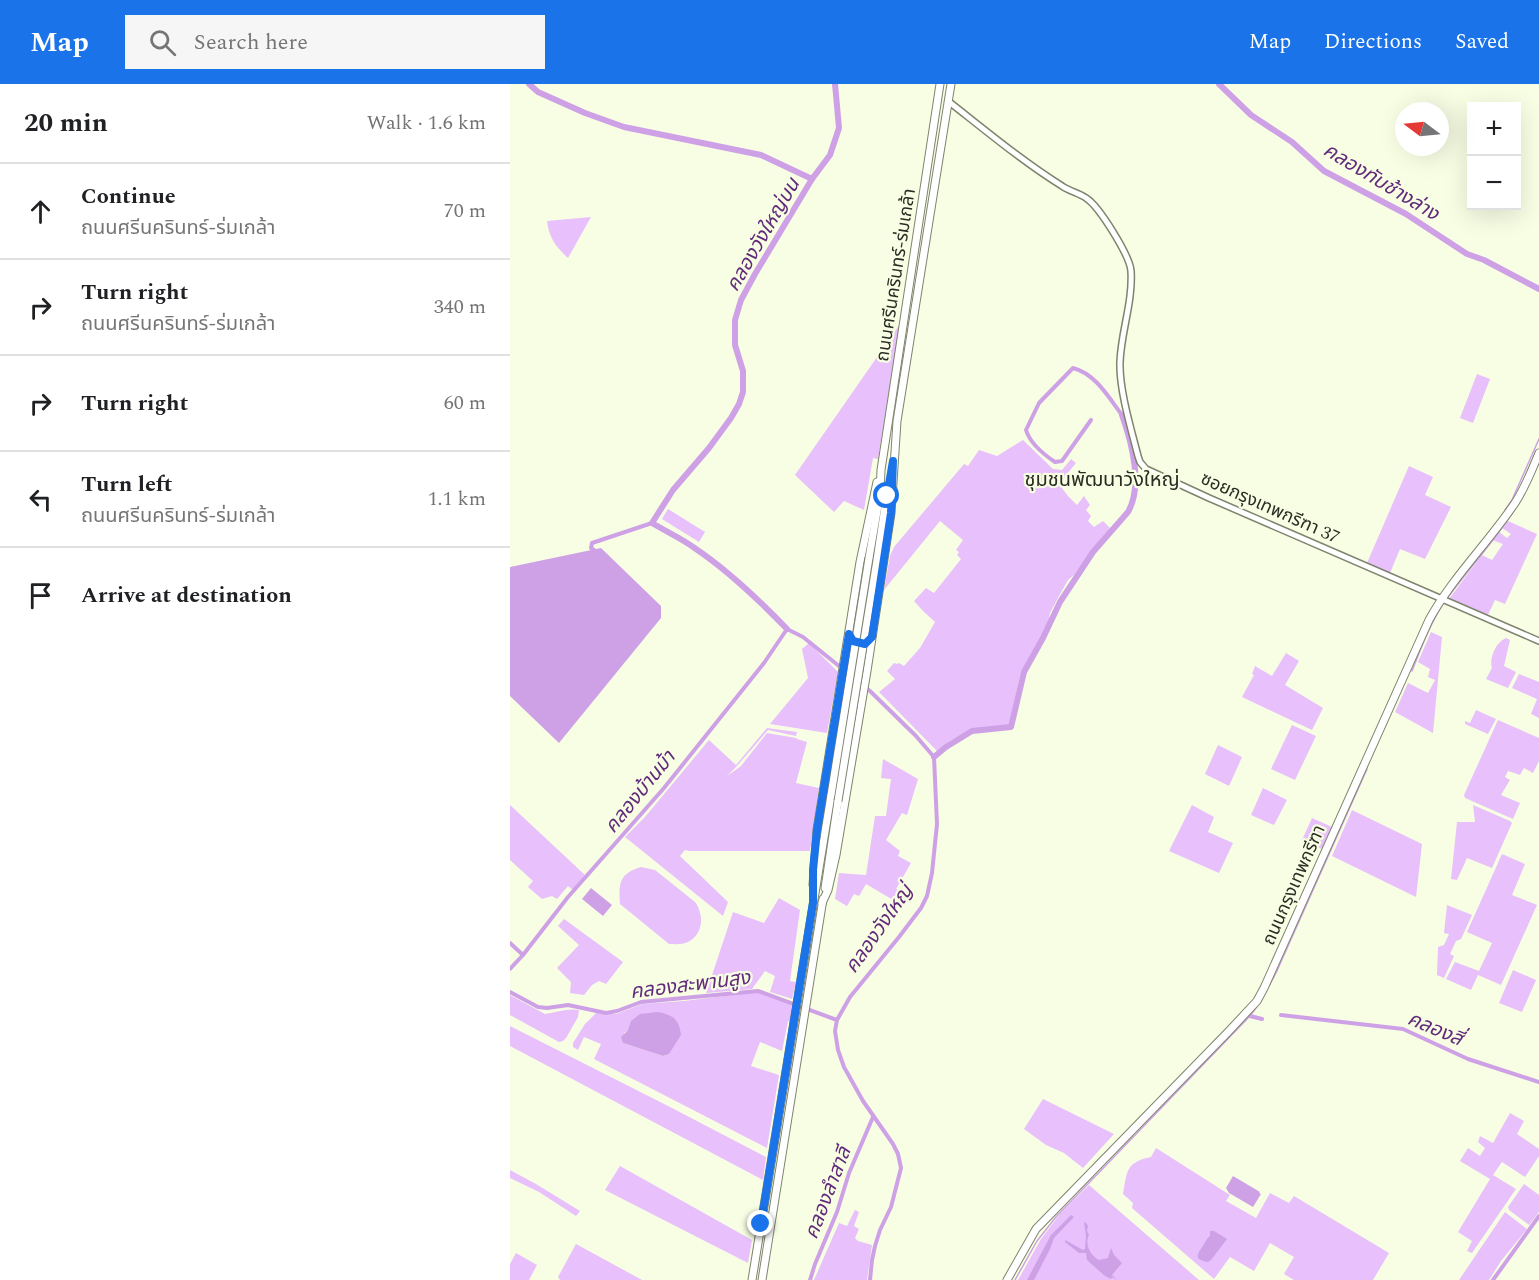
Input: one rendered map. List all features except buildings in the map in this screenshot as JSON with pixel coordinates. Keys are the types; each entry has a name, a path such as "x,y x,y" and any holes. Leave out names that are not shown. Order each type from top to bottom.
{"main road":[{"name":"ถนนศรีนครินทร์-ร่มเกล้า","path":"752,1280 880,494 881,470 940,84"},
{"name":"ถนนศรีนครินทร์-ร่มเกล้า","path":"822,903 832,877 867,671 891,513 897,420 951,84"},
{"name":"ถนนกรุงเทพกรีฑา","path":"1007,1280 1033,1234 1046,1218 1257,1001 1429,620 1515,503 1539,453"},
{"name":"ถนนศรีนครินทร์-ร่มเกล้า","path":"763,1280 893,461"},
{"name":"ถนนศรีนครินทร์-ร่มเกล้า","path":"813,903 813,870 817,830 864,542 881,470"},
{"path":"849,634 853,641 865,644 872,637"},
{"path":"836,720 843,711 848,710 853,712 859,721"}],"street":[{"name":"ซอยกรุงเทพกรีฑา 37","path":"948,101 1063,187 1088,199 1110,226 1129,260 1130,297 1120,354 1120,375 1142,465 1154,474 1445,600"},
{"path":"1445,600 1539,641"}],"shaded area":[{"path":"591,217 568,258 554,242 547,221"},
{"path":"900,324 878,459 873,458 864,510 844,501 834,512 795,475"},
{"path":"1477,374 1490,379 1473,423 1460,418"},
{"path":"1023,440 1053,469 1062,470 1071,459 1076,463 1059,484 1077,505 1084,496 1090,505 1086,510 1091,516 1088,521 1094,527 1103,521 1110,528 1068,580 1050,613 1048,624 1020,675 1009,726 970,730 937,751 879,692 895,679 887,671 894,663 904,666 920,648 935,622 914,601 926,588 934,593 961,559 956,550 963,540 940,521 884,590 890,556 894,547 964,464 968,466 979,450 997,456"},
{"path":"1409,466 1433,477 1425,495 1451,507 1425,559 1400,549 1390,573 1367,563"},
{"path":"668,509 705,532 699,542 662,519"},
{"path":"1508,521 1537,534 1505,604 1495,600 1488,615 1449,599 1482,555 1492,560 1503,544 1492,540 1499,532 1507,538 1511,534 1502,528"},
{"path":"601,548 661,606 661,618 559,743 510,696 510,567"},
{"path":"1431,632 1442,637 1433,733 1395,712 1408,683 1428,693 1435,680 1428,677 1430,669 1418,662"},
{"path":"1506,638 1510,640 1504,666 1516,672 1508,688 1486,679 1492,668 1494,651"},
{"path":"809,643 838,672 827,733 770,724 808,678 802,649"},
{"path":"1286,653 1299,661 1285,685 1323,708 1312,730 1242,697 1254,675 1252,674 1255,666 1272,676"},
{"path":"1519,674 1539,682 1539,718 1531,714 1537,699 1512,688"},
{"path":"1476,710 1496,719 1488,734 1465,724 1465,721 1470,723"},
{"path":"1498,720 1539,738 1539,761 1533,773 1524,768 1520,775 1508,771 1505,777 1510,780 1501,795 1520,803 1513,819 1465,798 1464,795"},
{"path":"1292,725 1316,736 1295,780 1271,769"},
{"path":"767,728 797,732 796,736 768,730 727,776 741,766 767,733 807,742 796,783 819,788 810,851 685,850 680,856 728,902 723,916 625,837 645,817 709,740 736,765"},
{"path":"1218,745 1242,757 1229,786 1205,774"},
{"path":"883,759 918,779 907,815 902,813 886,840 900,851 898,856 911,863 896,889 905,894 900,904 866,884 859,896 854,894 847,906 835,899 839,873 866,875 875,816 886,816 891,779 881,778"},
{"path":"1263,788 1287,800 1274,825 1251,815"},
{"path":"510,805 585,875 573,890 568,886 557,899 552,896 542,899 528,887 533,881 510,860"},
{"path":"1192,805 1214,817 1208,832 1233,843 1219,873 1169,851"},
{"path":"1473,805 1512,823 1492,868 1467,858 1457,880 1451,879 1457,822 1475,822"},
{"path":"1352,810 1422,844 1416,897 1332,856"},
{"path":"1312,818 1332,827 1322,849 1302,840"},
{"path":"1502,854 1525,864 1512,895 1537,905 1501,985 1478,975 1471,990 1446,979 1455,962 1479,971 1492,943 1467,932"},
{"path":"641,867 655,870 695,902 700,912 701,924 697,934 688,942 669,944 620,904 620,885 624,877"},
{"path":"591,888 612,905 603,916 582,899"},
{"path":"779,898 800,910 790,981 796,982 792,999 770,992 775,976 765,971 752,989 706,993 733,912 764,923"},
{"path":"1447,905 1472,915 1461,939 1456,941 1450,954 1454,956 1444,978 1437,975 1438,947 1444,945 1449,934 1444,933"},
{"path":"564,919 623,962 606,984 599,981 592,985 584,995 570,993 571,982 557,968 579,945 558,926"},
{"path":"1513,970 1536,980 1522,1012 1499,1003"},
{"path":"759,993 792,1004 782,1051 760,1042 751,1066 779,1075 767,1148 594,1059 601,1044 584,1037 578,1050 573,1047 573,1043 585,1024 596,1013 616,1014 642,1004","holes":["628,1030 676,1041 669,1054 663,1056 623,1043 624,1033"]},
{"path":"510,995 545,1014 562,1010 579,1010 578,1017 566,1038 559,1042 510,1015"},
{"path":"658,1012 668,1015 679,1025 681,1035 669,1054 663,1056 623,1043 621,1037 628,1030 631,1021 640,1014"},
{"path":"510,1026 766,1157 763,1180 510,1046"},
{"path":"1043,1099 1114,1134 1083,1168 1064,1153 1046,1145 1024,1129"},
{"path":"1510,1113 1524,1121 1517,1134 1539,1149 1539,1156 1525,1177 1502,1162 1493,1175 1516,1189 1472,1253 1467,1251 1472,1241 1458,1232 1490,1179 1460,1161 1468,1148 1480,1156 1485,1148 1478,1142 1480,1136 1493,1143"},
{"path":"1156,1148 1230,1195 1226,1201 1256,1218 1270,1193 1289,1203 1294,1196 1389,1253 1373,1280 1294,1280 1284,1274 1294,1257 1270,1243 1254,1271 1230,1257 1214,1279 1132,1208 1133,1203 1123,1194 1129,1169 1137,1162 1151,1157"},
{"path":"620,1166 752,1240 748,1263 605,1190"},
{"path":"510,1170 580,1211 576,1216 539,1192 510,1178"},
{"path":"1233,1176 1260,1192 1253,1207 1229,1193 1226,1188"},
{"path":"1524,1184 1539,1195 1539,1212 1529,1225 1508,1207"},
{"path":"1089,1185 1199,1280 1018,1280 1041,1239 1060,1214"},
{"path":"855,1210 859,1212 854,1226 859,1229 855,1238 872,1245 867,1280 814,1280 839,1223 847,1226"},
{"path":"1505,1212 1527,1229 1489,1280 1459,1280"},
{"path":"1071,1215 1074,1217 1054,1238 1034,1280 1027,1280 1051,1235"},
{"path":"1084,1222 1088,1226 1088,1246 1093,1256 1099,1260 1108,1258 1111,1248 1122,1263 1112,1275 1117,1280 1105,1276 1087,1260 1086,1253 1079,1253 1065,1242 1065,1240 1085,1249"},
{"path":"1210,1231 1227,1239 1208,1262 1198,1256 1210,1236"},
{"path":"576,1244 642,1280 560,1280 558,1277"},
{"path":"516,1253 537,1265 529,1280 510,1280 510,1264"}],"waterway":[{"path":"529,84 538,92 624,127 761,155 812,179"},
{"name":"คลองวังใหญ่บน","path":"787,629 721,567 686,542 652,523 673,490 709,448 739,404 743,392 743,371 735,345 735,320 741,300 755,274 812,179 830,155 839,128 835,84"},
{"name":"คลองทับช้างล่าง","path":"1219,84 1251,115 1292,142 1324,171 1406,214 1467,254 1484,260 1539,289"},
{"path":"1091,420 1062,461 1055,462 1042,452 1026,430 1039,403 1073,368 1089,375 1122,415"},
{"path":"934,757 972,731 1011,727 1024,672 1060,602 1093,552 1128,512 1132,502 1135,490 1134,464 1122,415"},
{"path":"1505,510 1512,500 1539,439"},
{"path":"1412,671 1438,612 1518,505 1536,468"},
{"path":"594,550 591,548 592,543 652,523"},
{"name":"คลองวังใหญ่","path":"510,969 568,897 664,788 764,663 787,629 803,637 870,691 934,757 937,824 927,896 921,908 899,937 850,997 837,1020 835,1031 844,1067 863,1101 893,1144 901,1168 891,1207 875,1246 870,1280"},
{"path":"1268,988 1367,769"},
{"path":"510,943 523,955"},
{"name":"คลองสะพานสูง","path":"510,992 538,1007 568,1005 606,1013 641,1002 758,991 837,1020"},
{"path":"1015,1280 1037,1241 1056,1217 1258,1005"},
{"name":"คลองสี่","path":"1281,1015 1403,1029 1468,1059 1539,1082"},
{"name":"คลองสี่","path":"1250,1016 1262,1019"},
{"name":"คลองลำสาลี","path":"810,1280 837,1212 849,1173 873,1117"},
{"path":"1493,1280 1539,1216"}],"district":[{"name":"ชุมชนพัฒนาวังใหญ่","path":"1102,480"}],"route":[{"path":"761,1224 813,903 813,870 817,830 849,634 853,641 860,644 866,644 872,637 891,513 893,461 887,496"}],"water label":[{"name":"คลองบ้านม้า","path":"640,792"}]}
